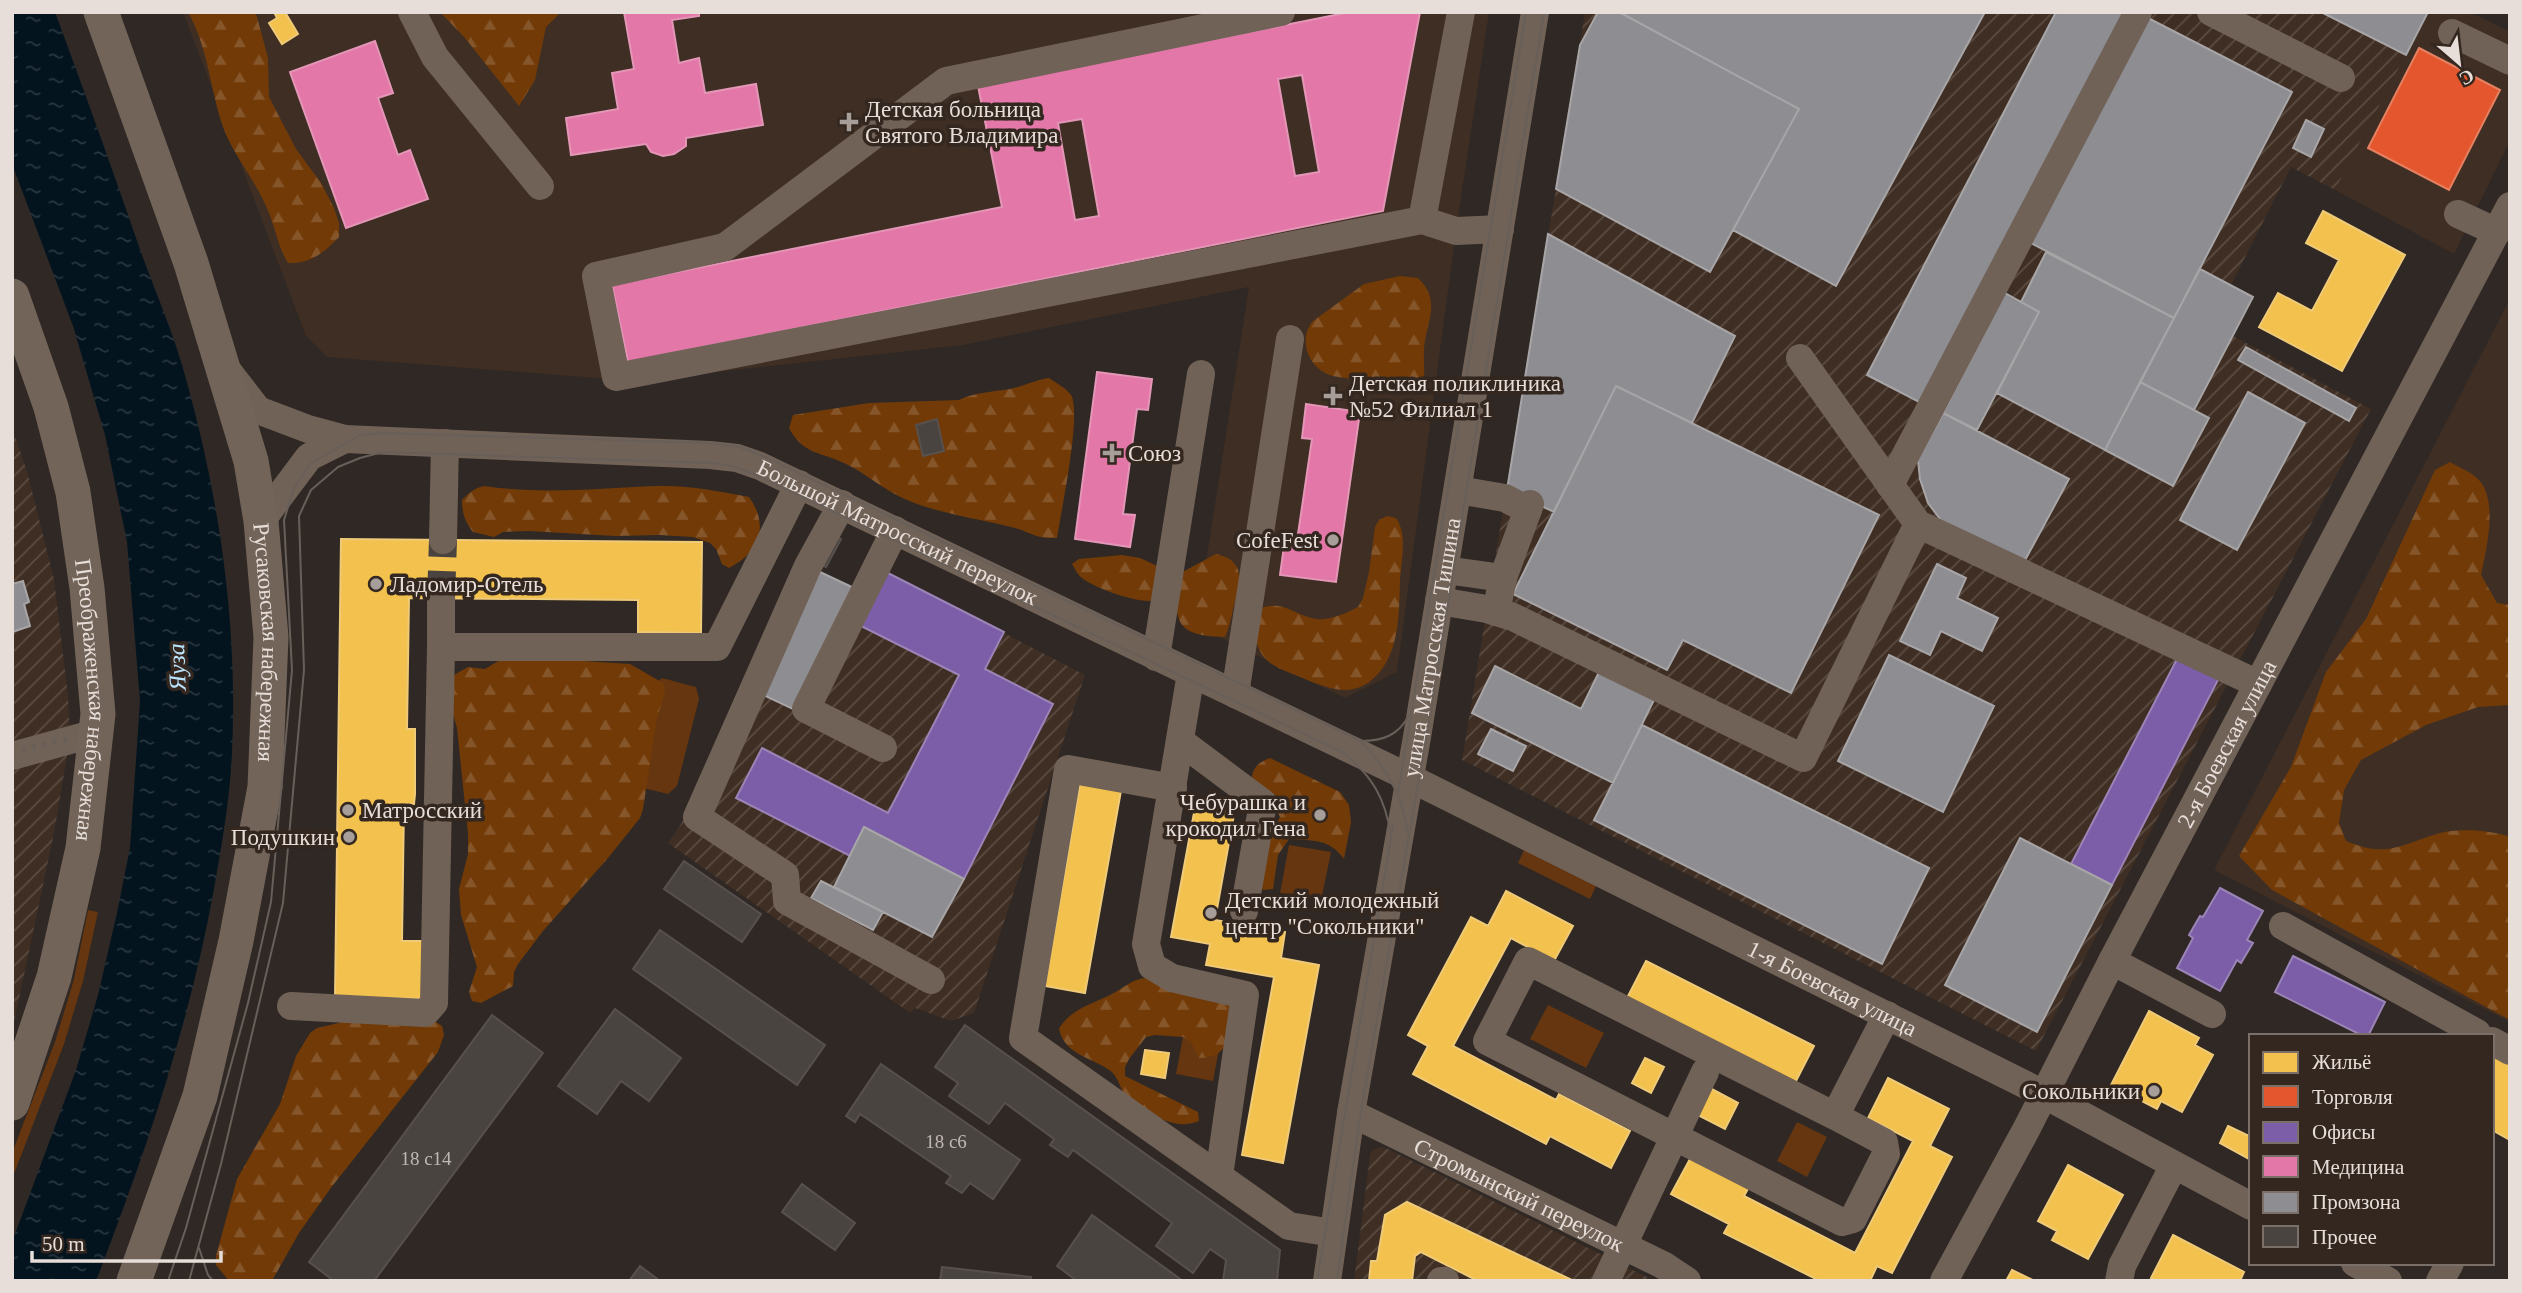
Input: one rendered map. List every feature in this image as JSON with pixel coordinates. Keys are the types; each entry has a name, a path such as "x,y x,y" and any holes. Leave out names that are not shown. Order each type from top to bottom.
{"main road":[{"name":"Русаковская набережная","path":"101,12 191,263 251,461 261,521 271,637 265,787 236,941 200,1096 134,1281"},
{"name":"Преображенская набережная","path":"12,296 51,407 73,492 87,588 98,714 83,848 54,976 12,1103"}],"street":[{"path":"412,12 435,57 540,186"},
{"path":"1281,12 946,81 725,247 596,276 616,377 1422,220 1457,231 1500,229"},
{"path":"1422,220 1461,12"},
{"name":"улица Матросская Тишина","path":"1327,1281 1351,1113 1410,778 1535,12"},
{"path":"1890,485 2138,12"},
{"path":"2211,12 2341,78"},
{"path":"2452,33 2510,61"},
{"name":"2-я Боевская улица","path":"1944,1281 2510,206"},
{"path":"2458,214 2497,232"},
{"path":"1235,694 1290,339"},
{"path":"1800,358 1918,524 2258,684"},
{"name":"Большой Матросский переулок","path":"223,365 258,410 308,429 345,439 737,458 842,504 1410,778"},
{"path":"1156,657 1201,373"},
{"name":"Большой Матросский переулок","path":"261,521 309,457 345,439"},
{"path":"443,540 445,443"},
{"path":"441,647 717,648 799,484"},
{"path":"1458,490 1505,498 1529,507 1503,578 1496,612"},
{"path":"842,504 808,566 697,817 785,875 787,901 931,980"},
{"path":"1439,601 1513,617 1803,758 1918,524"},
{"path":"883,748 806,709 895,530"},
{"path":"1444,570 1503,578"},
{"path":"291,1006 425,1013 434,1003 441,599"},
{"path":"1191,673 1146,944 1152,965 1172,978 1245,995 1219,1175"},
{"path":"12,756 96,733"},
{"path":"1180,741 1262,803 1244,911"},
{"path":"1173,788 1069,769 1023,1038 1289,1226 1333,1233"},
{"name":"1-я Боевская улица","path":"1410,778 2044,1094 2249,1205"},
{"path":"2283,926 2478,1034"},
{"path":"1528,961 1835,1116 1884,1142 1886,1154 1853,1219 1842,1222 1487,1041 1528,961"},
{"path":"2112,961 2212,1014"},
{"path":"1835,1116 1887,1015"},
{"path":"2494,1042 2510,1051"},
{"path":"1606,1281 1706,1072"},
{"name":"Стромынский переулок","path":"1351,1113 1663,1265 1687,1281"},
{"path":"2119,1281 2122,1266 2174,1165"},
{"path":"2440,1281 2448,1265"},
{"path":"2355,1270 2388,1281"}],"shaded area":[{"name":"Детская больница Святого Владимира","path":"183,12 1489,12 1456,231 1397,672 1345,698 1196,626 1249,287 963,345 635,381 327,357 306,336"},
{"path":"1585,12 2428,12 2335,190 2291,167 2231,285 2253,297 2233,336 2371,409 2036,1051 1462,760"},
{"path":"2428,12 2470,12 2510,32 2510,141 2454,254 2335,190"},
{"path":"2510,299 2510,1022 2214,870"},
{"path":"12,428 27,471 54,579 68,696 70,738 54,833 12,1032"},
{"path":"801,563 852,587 886,572 1085,675 974,1013 951,1021 915,1008 910,1013 668,843 681,824"},
{"path":"662,678 696,687 699,699 677,786 668,794 635,786 652,687"},
{"path":"1289,845 1331,852 1321,901 1280,893"},
{"path":"1524,850 1596,886 1590,899 1518,863"},
{"path":"88,910 98,912 83,981 64,1044 12,1179 12,1153 55,1042 74,979"},
{"path":"1548,1005 1604,1033 1586,1068 1530,1039"},
{"path":"1185,1026 1222,1033 1213,1081 1176,1074"},
{"path":"1797,1122 1827,1137 1807,1177 1777,1161"},
{"path":"1381,1147 1655,1281 1354,1281 1370,1155 1372,1150"}],"green space":[{"path":"188,12 255,12 268,58 269,97 296,149 321,183 339,223 339,237 316,256 303,262 288,263 264,201 225,133 204,52"},
{"path":"440,12 561,12 546,27 535,80 519,106 465,38"},
{"path":"1400,276 1418,278 1430,296 1431,313 1420,388 1397,394 1363,381 1329,375 1318,369 1309,356 1306,342 1306,334 1313,321 1364,284"},
{"path":"1049,378 1069,392 1074,405 1072,441 1057,538 1037,536 907,500 846,464 807,448 794,437 789,428 793,415 869,403 959,400"},
{"path":"2450,462 2478,479 2488,499 2489,526 2481,575 2497,603 2510,605 2510,705 2478,707 2426,725 2361,760 2344,790 2339,823 2346,841 2373,849 2394,848 2440,833 2465,830 2510,837 2510,1020 2272,890 2239,856 2291,767 2326,672 2366,619 2435,470"},
{"path":"484,486 549,490 692,487 749,497 759,518 760,528 754,547 748,555 729,568 722,564 716,549 710,543 693,537 529,531 503,532 494,537 473,532 463,513 462,500 472,491"},
{"path":"1387,516 1396,518 1400,525 1403,548 1395,638 1382,669 1360,687 1349,690 1314,683 1269,662 1256,641 1258,609 1267,606 1282,607 1308,617 1326,619 1358,607 1369,572 1375,527 1379,520"},
{"path":"1216,554 1233,562 1239,575 1238,591 1225,637 1208,636 1186,629 1181,623 1176,604 1177,575"},
{"path":"1122,555 1140,558 1157,566 1155,600 1129,598 1096,586 1080,576 1072,564 1079,559"},
{"path":"552,659 630,664 663,683 665,692 657,718 643,809 640,818 608,858 543,931 518,964 514,972 513,986 481,1003 472,1001 469,992 477,967 461,915 459,889 468,854 468,834 457,728 449,700 454,675 468,667 485,669 500,660"},
{"path":"1270,758 1340,792 1349,805 1351,822 1344,859 1326,844 1289,839 1278,855 1273,889 1263,890 1259,881 1259,862 1280,817 1274,805 1252,783 1252,778 1256,767"},
{"path":"1146,978 1169,989 1229,1002 1236,1008 1230,1035 1223,1049 1217,1054 1199,1058 1191,1042 1183,1037 1155,1035 1146,1037 1125,1067 1125,1076 1198,1112 1199,1121 1175,1123 1153,1114 1126,1096 1112,1072 1073,1051 1062,1038 1059,1029 1075,1012 1115,993 1131,982"},
{"path":"434,1021 442,1026 444,1035 438,1052 330,1189 299,1233 273,1279 229,1281 216,1265 216,1256 237,1179 280,1104 296,1056 310,1033 317,1028 343,1022"}],"water":[{"name":"Яуза","path":"12,12 55,12 171,332 186,379 208,471 229,611 232,752 223,838 204,940 164,1088 96,1281 12,1281 12,1242 76,1070 98,995 117,913 130,848 140,701 127,542 105,435 73,326 12,164"}],"building: Жильё":[{"path":"274,12 285,12 298,34 282,44 269,23 277,18"},
{"path":"2323,211 2405,255 2342,371 2259,327 2278,293 2312,311 2339,260 2306,243"},
{"path":"341,539 702,542 701,633 638,632 638,600 409,598 407,729 415,729 415,794 414,804 404,804 402,941 427,941 427,999 335,997"},
{"path":"1081,778 1122,785 1085,993 1045,986"},
{"path":"1196,802 1235,809 1215,920 1285,932 1281,958 1319,965 1283,1163 1242,1155 1274,977 1206,965 1210,944 1171,937"},
{"path":"1506,891 1573,926 1554,961 1511,938 1453,1046 1556,1100 1559,1094 1630,1131 1611,1168 1550,1136 1546,1144 1413,1074 1428,1046 1408,1035 1471,917 1488,926"},
{"path":"1646,961 1814,1046 1795,1083 1627,998"},
{"path":"2149,1011 2199,1038 2195,1045 2213,1055 2182,1112 2161,1101 2157,1109 2111,1085"},
{"path":"1145,1050 1169,1053 1165,1078 1141,1074"},
{"path":"2496,1056 2510,1063 2510,1140 2494,1131"},
{"path":"1645,1058 1664,1067 1651,1093 1632,1083"},
{"path":"1888,1078 1949,1109 1930,1146 1952,1157 1892,1273 1877,1266 1870,1281 1820,1281 1724,1233 1729,1224 1671,1194 1691,1157 1749,1187 1744,1196 1855,1253 1913,1141 1868,1118"},
{"path":"1708,1087 1738,1103 1725,1129 1694,1113"},
{"path":"2228,1126 2249,1136 2249,1159 2220,1143"},
{"path":"2068,1165 2123,1195 2088,1259 2052,1240 2057,1231 2038,1221"},
{"path":"1407,1202 1574,1281 1478,1281 1421,1252 1415,1256 1412,1281 1369,1281 1371,1261 1377,1261 1385,1215"},
{"path":"2173,1235 2244,1272 2240,1281 2157,1281 2151,1278"},
{"path":"2012,1270 2035,1281 2006,1281"}],"building: Торговля":[{"path":"2419,48 2500,90 2449,190 2368,148"}],"building: Офисы":[{"path":"886,572 1004,632 985,669 1053,704 964,879 864,827 850,856 736,798 762,748 888,813 959,675 859,625"},
{"path":"2178,657 2219,678 2112,885 2071,864"},
{"path":"2220,888 2263,911 2247,940 2253,943 2241,963 2237,960 2220,991 2177,968 2193,938 2189,935"},
{"path":"2293,956 2385,1002 2369,1034 2359,1034 2275,992"}],"building: Медицина":[{"path":"624,12 699,12 699,16 672,20 679,63 699,58 705,93 756,84 763,125 686,138 686,146 674,154 663,156 651,152 646,144 571,155 566,118 618,109 612,73 634,69"},
{"path":"1350,12 1420,12 1383,211 628,362 612,285 1002,207 978,86","holes":["1302,75 1319,172 1295,176 1278,79","1082,119 1099,216 1075,220 1058,123"]},
{"path":"375,41 393,93 378,98 398,155 410,150 428,199 346,228 290,72"},
{"path":"1097,372 1152,379 1148,410 1137,409 1123,514 1135,515 1130,547 1075,539"},
{"path":"1306,404 1360,412 1336,582 1280,575 1285,539 1297,541 1312,439 1302,438"}],"building: Промзона":[{"path":"1598,12 1619,12 1799,109 1710,272 1556,189 1580,45"},
{"path":"1619,12 1985,12 1836,286 1733,230 1799,109"},
{"path":"2056,12 2125,12 1921,403 1867,375"},
{"path":"2321,12 2428,12 2406,55"},
{"path":"2148,18 2292,92 2174,318 2031,243"},
{"path":"2306,120 2324,129 2311,157 2293,148"},
{"path":"1548,234 1735,336 1692,423 1616,386 1554,512 1507,490"},
{"path":"2046,252 2174,318 2105,450 1997,393 2039,312 2021,302"},
{"path":"2200,269 2253,297 2194,410 2140,382"},
{"path":"2005,293 2039,312 1977,430 1943,413"},
{"path":"2246,347 2356,408 2349,421 2238,360"},
{"path":"2140,382 2209,418 2173,486 2105,450"},
{"path":"1616,386 1879,515 1791,693 1683,640 1667,670 1513,594"},
{"path":"2248,392 2305,423 2237,550 2180,520"},
{"path":"1943,413 2069,479 2023,564 1943,523 1928,503 1920,479 1918,460"},
{"path":"1937,564 1966,578 1957,598 1998,618 1982,651 1941,631 1930,655 1900,641"},
{"path":"820,572 852,587 793,709 761,694"},
{"path":"23,581 29,602 24,604 30,626 12,632 12,584"},
{"path":"1889,655 1994,706 1943,812 1838,761"},
{"path":"1495,666 1581,709 1599,672 1654,700 1613,783 1472,713"},
{"path":"1642,725 1929,868 1882,964 1594,820"},
{"path":"1491,729 1526,746 1513,771 1478,754"},
{"path":"864,827 964,879 932,937 834,887"},
{"path":"2020,838 2112,885 2037,1032 1945,985"},
{"path":"821,881 883,912 873,930 811,898"}],"building: Прочее":[{"path":"937,419 944,451 923,456 916,425"},
{"path":"831,533 841,539 826,567 816,561"},
{"path":"684,861 761,914 742,942 664,889"},
{"path":"660,930 825,1045 797,1085 633,969"},
{"path":"615,1009 681,1058 649,1101 621,1081 597,1114 558,1086"},
{"path":"492,1015 543,1053 374,1281 334,1281 309,1262"},
{"path":"965,1025 1280,1250 1277,1281 1223,1281 1226,1260 1210,1249 1193,1273 1156,1246 1172,1223 1073,1150 1068,1157 1050,1145 1054,1139 1005,1103 989,1124 949,1096 958,1083 935,1067"},
{"path":"881,1064 1020,1160 993,1199 970,1183 962,1193 946,1183 951,1176 860,1114 855,1122 846,1116"},
{"path":"802,1184 855,1223 835,1250 782,1212"},
{"path":"1092,1215 1183,1281 1077,1281 1057,1266"},
{"path":"640,1266 660,1281 629,1281"},
{"path":"942,1267 1031,1277 1030,1281 940,1281"}],"tunnel":[{"path":"441,599 443,540"}],"tram line":[{"path":"1398,794 1526,12"},
{"path":"1337,1281 1360,1117 1432,704 1544,12"},
{"path":"168,1281 186,1228 248,1003 271,902 292,670 284,520 294,488 310,464 360,435 383,433 709,443 739,447 765,457 1361,741 1394,786 1404,812 1409,840"},
{"path":"189,1281 221,1164 283,903 304,670 299,516 311,490 338,467 360,458 383,452 711,463 733,466 1342,752 1361,769 1376,788 1391,835"},
{"path":"1361,741 1390,736 1409,715"},
{"path":"1317,1281 1393,825"},
{"path":"199,1248 208,1275 213,1281"}],"railway":[{"path":"12,752 70,738"}],"place":[{"name":"Детская больница Святого Владимира","path":"849,122"},
{"name":"Детская поликлиника №52 Филиал 1","path":"1333,396"},
{"name":"Союз","path":"1112,453"},
{"name":"CofeFest","path":"1333,540"},
{"name":"Ладомир-Отель","path":"376,584"},
{"name":"Матросский","path":"348,810"},
{"name":"Чебурашка и крокодил Гена","path":"1320,815"},
{"name":"Подушкин","path":"349,837"},
{"name":"Детский молодежный центр \"Сокольники\"","path":"1211,913"},
{"name":"Сокольники","path":"2154,1091"}]}
